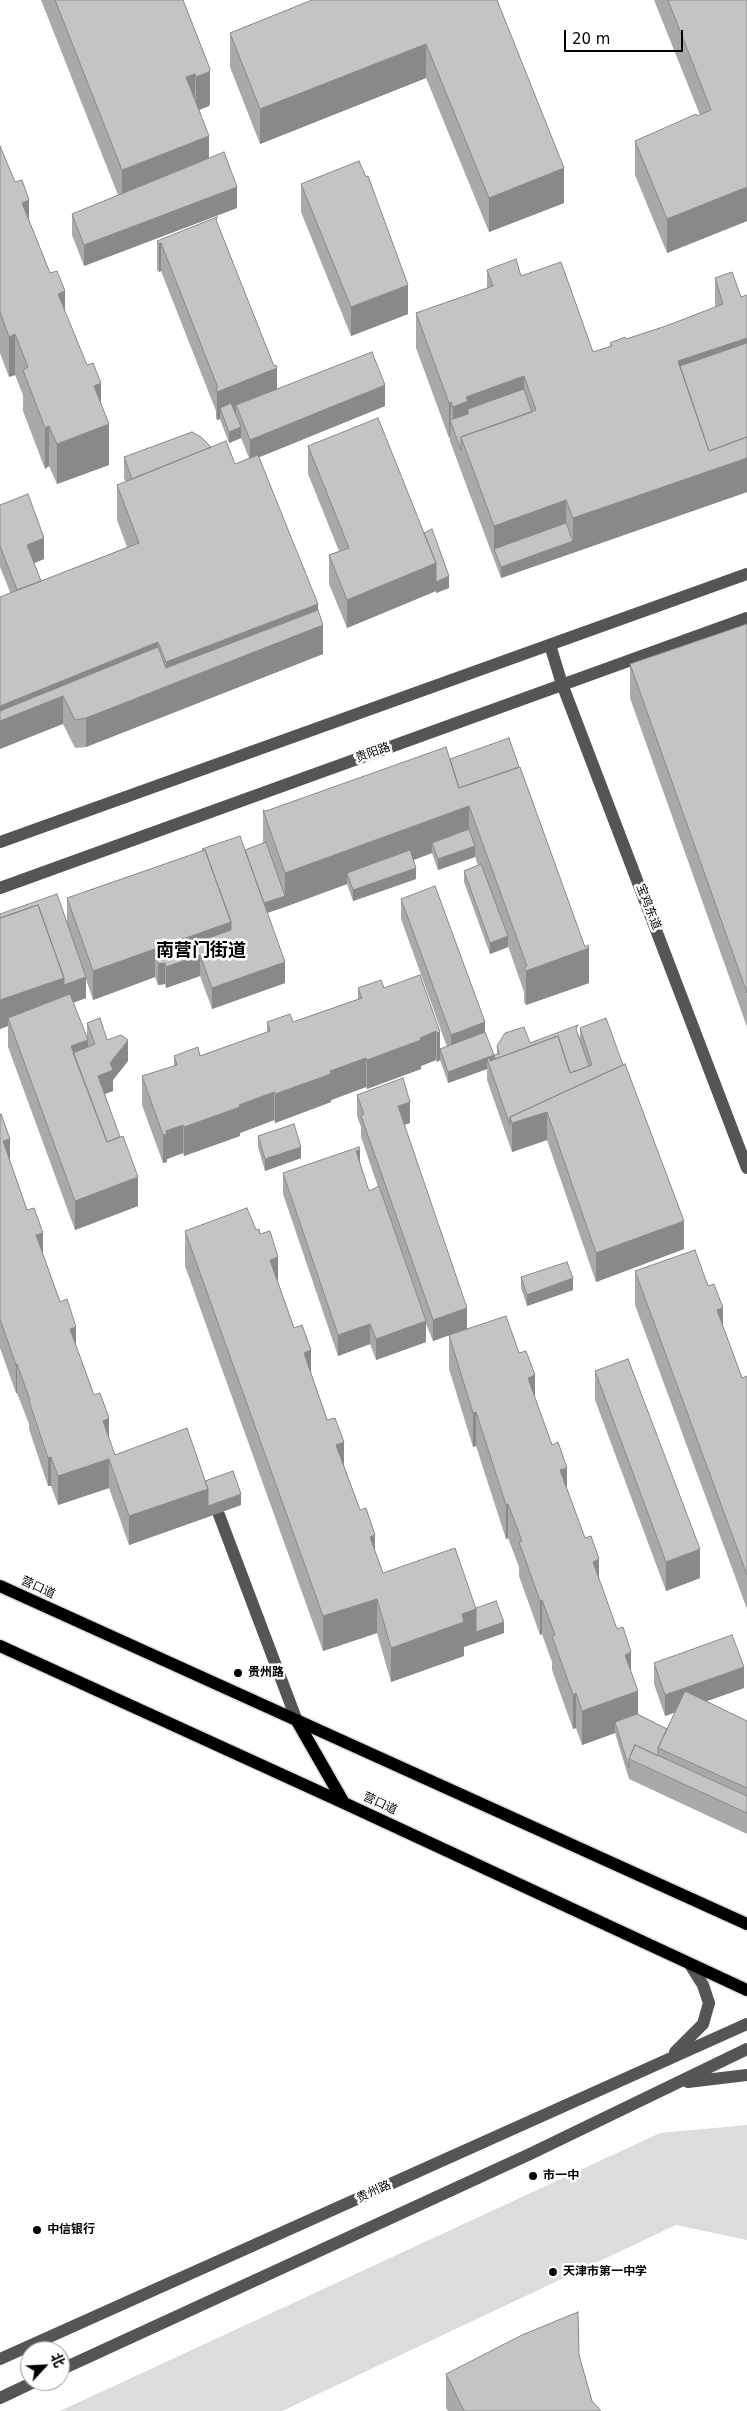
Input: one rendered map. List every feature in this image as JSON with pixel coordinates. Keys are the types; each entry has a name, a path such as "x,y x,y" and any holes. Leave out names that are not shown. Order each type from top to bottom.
{"main road":[{"name":"营口道","path":"0,1586 747,1924"},
{"name":"营口道","path":"0,1646 344,1803 691,1966 747,1990"},
{"path":"297,1722 344,1803"}],"street":[{"path":"0,842 747,574"},
{"name":"贵阳路","path":"0,888 747,618"},
{"name":"宝鸡东道","path":"550,645 562,684 747,1168"},
{"path":"208,1488 297,1722"},
{"path":"664,2062 688,2041 703,2024 709,2003 703,1985 691,1966"},
{"name":"贵州路","path":"0,2359 747,2024"},
{"path":"70,2365 530,2154 747,2050"},
{"path":"676,2084 747,2075"},
{"path":"0,2398 20,2389"}],"shaded area":[{"path":"747,2125 747,2240 676,2225 282,2411 60,2411 660,2133"}],"building":[{"path":"55,0 183,0 210,69 209,72 196,77 195,74 186,77 209,136 122,170"},
{"path":"312,0 497,0 564,168 489,198 426,44 260,109 230,33"},
{"path":"668,0 747,0 747,187 667,219 635,141 696,114 697,116 711,110"},
{"path":"0,146 15,182 22,180 29,200 22,203 50,273 57,271 65,291 58,294 87,365 93,363 101,383 94,386 109,424 57,444 49,426 45,428 23,370 28,367 15,334 9,337 0,312"},
{"path":"224,152 237,187 84,245 72,214"},
{"path":"359,161 366,177 368,176 408,285 351,307 301,184"},
{"path":"217,217 216,220 274,366 276,365 277,368 217,392 216,389 218,388 161,243 159,244 157,241"},
{"path":"516,259 521,276 561,262 593,352 612,346 610,343 625,337 626,339 666,326 723,304 715,278 732,272 741,297 747,295 747,338 678,361 709,451 747,437 747,458 573,518 566,500 494,526 461,437 536,410 524,376 466,397 468,401 453,407 451,402 449,403 416,313 493,286 487,270"},
{"path":"747,343 747,437 709,451 680,366"},
{"path":"372,352 385,385 250,440 236,405"},
{"path":"524,389 532,412 461,437 461,450 450,420 468,414 468,409"},
{"path":"231,403 241,427 229,432 220,408"},
{"path":"378,418 436,563 347,600 329,555 349,548 308,446"},
{"path":"192,432 201,437 211,447 132,479 124,457"},
{"path":"226,441 235,464 258,455 318,604 166,662 158,642 0,706 0,597 139,543 117,485"},
{"path":"28,494 44,538 27,545 41,581 17,590 0,546 0,505"},
{"path":"566,523 573,541 501,567 494,549"},
{"path":"432,529 449,576 436,582 436,563 424,533"},
{"path":"318,610 323,625 86,718 75,720 63,696 0,721 0,711 158,647 166,668"},
{"path":"747,624 747,993 630,664"},
{"path":"509,738 519,767 459,788 450,759"},
{"path":"446,747 459,788 520,767 585,947 588,945 589,948 526,971 524,968 527,966 469,806 285,873 263,810 266,811"},
{"path":"469,829 475,846 438,859 432,843"},
{"path":"240,836 285,962 212,988 200,955 166,967 165,963 158,964 155,957 231,930 231,922 205,850 203,851 202,849"},
{"path":"266,842 285,896 264,903 245,850"},
{"path":"205,850 231,922 93,971 67,898"},
{"path":"410,850 416,868 353,890 347,873"},
{"path":"481,864 508,936 490,943 464,871"},
{"path":"435,886 485,1022 451,1035 401,899"},
{"path":"57,894 86,977 64,985 64,978 38,905 0,918 0,914"},
{"path":"38,905 64,978 0,1000 0,918"},
{"path":"420,975 440,1032 437,1033 436,1031 420,1038 421,1040 367,1060 366,1058 330,1071 331,1074 275,1094 274,1092 239,1105 240,1107 184,1127 183,1125 166,1131 167,1134 163,1135 142,1076 177,1065 174,1056 198,1047 200,1056 270,1031 267,1022 290,1014 293,1022 362,998 358,988 381,980 384,988"},
{"path":"70,994 88,1040 71,1046 107,1142 123,1136 138,1177 75,1201 8,1018"},
{"path":"100,1018 107,1040 121,1035 128,1040 110,1063 113,1070 98,1076 120,1137 107,1142 73,1053 95,1044 87,1023"},
{"path":"606,1018 623,1065 510,1117 510,1125 487,1059 489,1058 490,1061 558,1036 570,1073 592,1065 580,1028"},
{"path":"578,1025 576,1029 589,1066 570,1073 558,1036 495,1059 494,1055 499,1054 497,1046 505,1033 524,1027 530,1043"},
{"path":"485,1032 494,1055 448,1072 440,1049"},
{"path":"625,1064 684,1221 596,1253 547,1112 512,1123 510,1117"},
{"path":"403,1078 410,1102 398,1106 467,1308 433,1320 361,1116 364,1114 357,1095"},
{"path":"1,1114 10,1139 3,1141 27,1210 34,1208 43,1233 36,1235 60,1302 67,1299 76,1327 70,1329 94,1395 100,1393 109,1418 103,1421 115,1455 187,1428 208,1489 129,1516 109,1459 58,1476 51,1457 48,1458 30,1400 0,1319"},
{"path":"294,1124 301,1147 265,1159 258,1136"},
{"path":"359,1147 360,1150 356,1151 369,1191 379,1186 426,1321 376,1339 370,1324 338,1335 283,1173"},
{"path":"247,1208 256,1230 259,1229 260,1234 270,1231 278,1257 270,1260 294,1328 302,1325 311,1350 304,1353 327,1420 335,1418 344,1442 336,1445 360,1510 366,1508 375,1535 370,1537 383,1573 455,1548 476,1609 462,1614 464,1622 391,1648 377,1599 323,1616 185,1231"},
{"path":"695,1250 708,1286 714,1284 723,1308 717,1310 742,1378 747,1376 747,1575 635,1271"},
{"path":"567,1262 573,1278 527,1295 521,1277"},
{"path":"506,1316 519,1353 526,1351 535,1375 528,1378 552,1445 558,1442 567,1468 560,1470 585,1538 591,1536 599,1559 593,1562 617,1629 623,1627 631,1652 625,1655 638,1691 582,1711 576,1693 573,1695 552,1636 555,1635 542,1600 540,1601 519,1542 522,1541 508,1504 506,1505 476,1412 473,1413 449,1335"},
{"path":"628,1359 700,1549 666,1562 595,1371"},
{"path":"233,1471 241,1494 208,1506 208,1489 205,1481"},
{"path":"496,1601 504,1622 476,1632 476,1608"},
{"path":"732,1635 744,1667 665,1695 654,1663"},
{"path":"685,1691 747,1721 747,1788 658,1748"},
{"path":"637,1714 667,1729 658,1748 658,1756 635,1745 629,1759 629,1768 615,1722"},
{"path":"635,1745 747,1796 747,1813 629,1759"},
{"path":"578,2312 579,2355 592,2401 601,2411 464,2411 446,2374 522,2335"}],"place":[{"name":"贵州路","path":"238,1673"},
{"name":"市一中","path":"533,2176"},
{"name":"中信银行","path":"37,2230"},
{"name":"天津市第一中学","path":"553,2272"}],"district":[{"name":"南营门街道","path":"201,951"}]}
